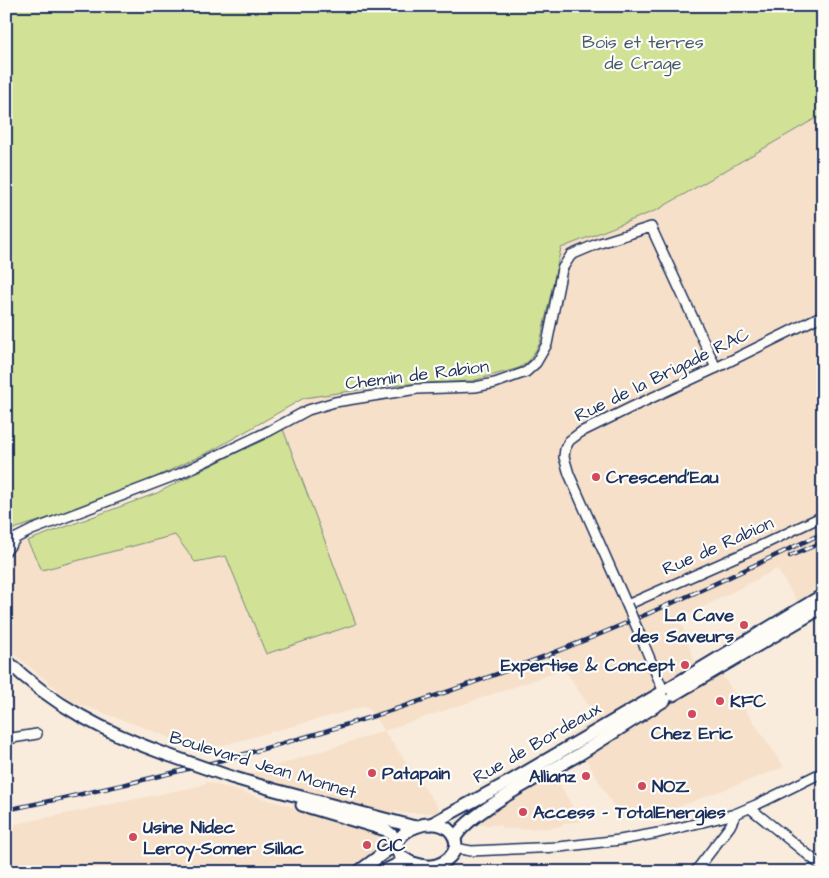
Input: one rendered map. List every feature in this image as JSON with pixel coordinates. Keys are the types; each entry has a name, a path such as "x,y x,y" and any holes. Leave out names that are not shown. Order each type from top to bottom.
{"main road":[{"name":"Rue de Bordeaux","path":"455,843 461,828 484,811 619,730 666,693 823,595"},
{"name":"Rue de Bordeaux","path":"431,824 823,607"},
{"name":"Boulevard Jean Monnet","path":"6,660 48,695 80,717 162,756"},
{"path":"6,669 28,689 78,723 126,746 162,756 386,830 398,842 399,854 420,872"},
{"name":"Boulevard Jean Monnet","path":"226,778 414,827"},
{"path":"358,872 398,842 404,833 414,827 431,824 446,827 455,843 442,867 409,862 382,872"}],"street":[{"name":"Chemin de Rabion","path":"6,551 16,538 32,530 179,474 272,430 308,410 335,402 417,389 481,386 526,372 536,363 547,344 562,268 571,255 597,244 652,227 716,368"},
{"name":"Rue de la Brigade RAC","path":"627,605 569,474 564,457 569,440 632,406 716,368 823,315"},
{"name":"Rue de Rabion","path":"627,605 823,516"},
{"path":"627,605 666,693"},
{"path":"6,739 37,734"},
{"path":"455,843 472,851 516,850 620,840 658,833 735,814 823,772"},
{"path":"750,808 823,866"},
{"path":"695,872 730,826 735,814"}],"shaded area":[{"path":"823,107 823,585 797,601 777,569 680,619 703,686 722,675 784,767 667,811 620,817 571,734 597,719 564,668 543,677 384,731 367,706 201,751 153,731 73,702 15,655 6,631 6,542 27,541 42,570 176,534 195,562 226,556 266,654 355,624 283,429 304,398 360,390 472,381 540,343 560,248 657,210 750,157"},
{"path":"384,731 442,813 403,813 395,811 393,815 244,776"},
{"path":"555,775 581,822 563,823 563,826 550,828 518,829 501,829 501,825 473,825"},
{"path":"207,782 382,833 384,848 343,872 6,872 6,826 199,786"}],"green space":[{"name":"Bois et terres de Crage","path":"6,6 823,6 823,113 657,210 561,248 540,343 529,361 519,368 472,381 391,385 304,398 215,449 139,485 76,509 14,529 6,537"},
{"path":"283,429 356,624 266,654 226,556 195,562 175,535 42,570 27,541 157,493"}],"railway":[{"path":"6,810 156,777 230,758 377,715 450,691 522,665 622,625 823,533"},
{"path":"790,556 823,542"}],"place":[{"name":"Crescend'Eau","path":"596,477"},
{"name":"La Cave des Saveurs","path":"744,625"},
{"name":"Expertise & Concept","path":"685,665"},
{"name":"KFC","path":"720,701"},
{"name":"Chez Eric","path":"692,714"},
{"name":"Patapain","path":"372,773"},
{"name":"Allianz","path":"586,776"},
{"name":"NOZ","path":"642,786"},
{"name":"Access - TotalEnergies","path":"523,812"},
{"name":"Usine Nidec Leroy-Somer Sillac","path":"133,837"},
{"name":"CIC","path":"367,845"}]}
